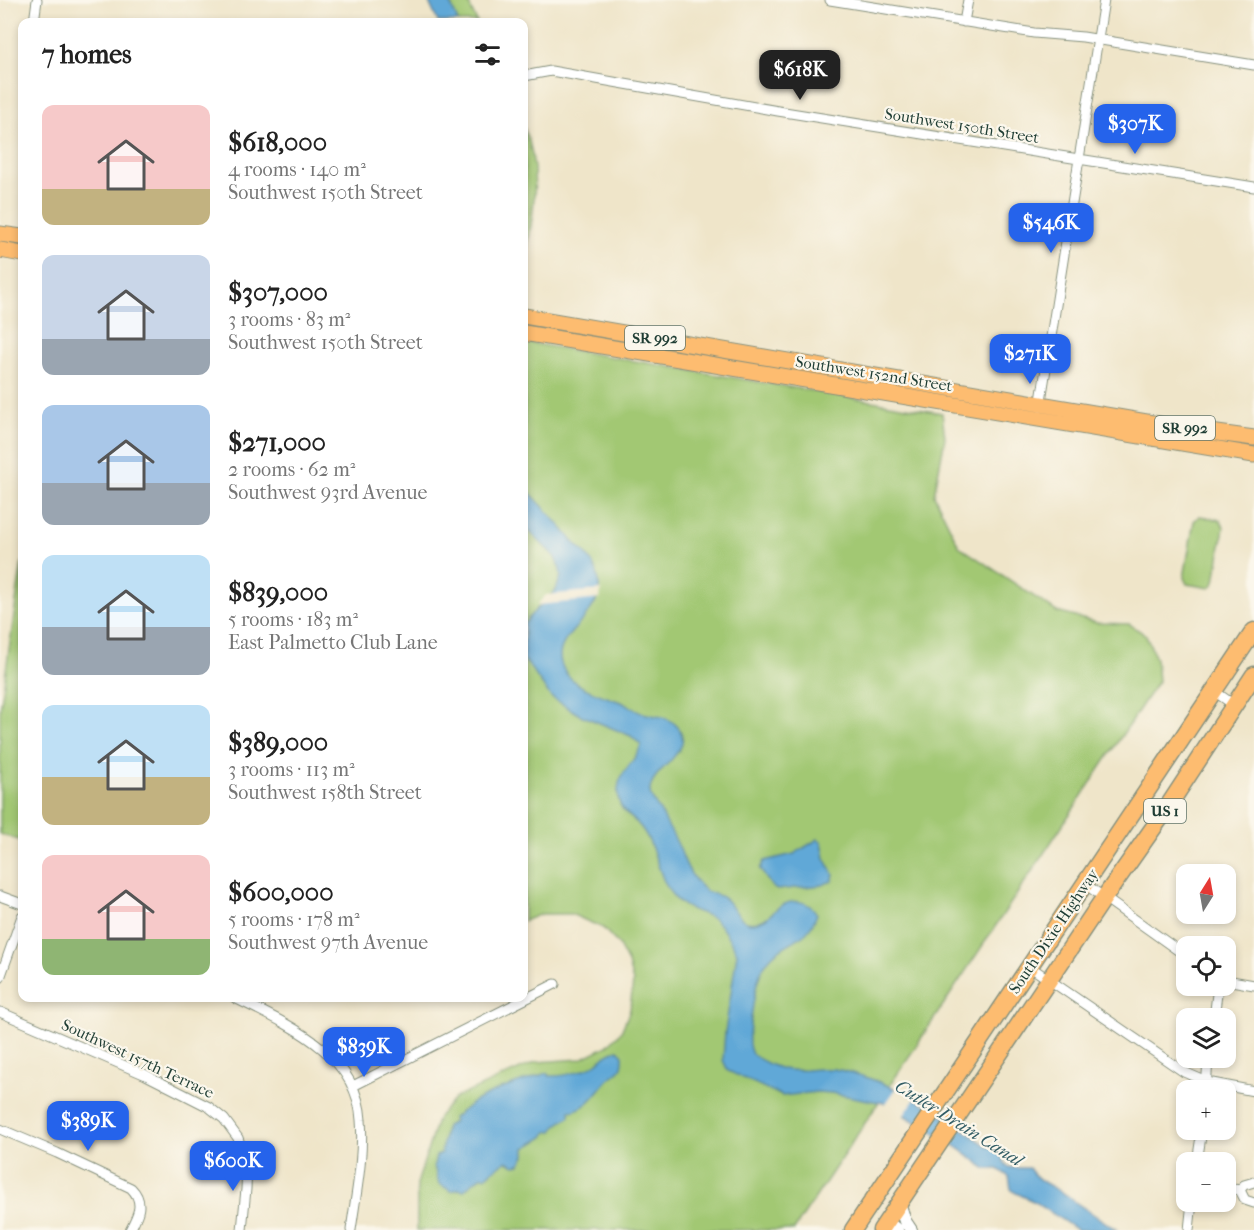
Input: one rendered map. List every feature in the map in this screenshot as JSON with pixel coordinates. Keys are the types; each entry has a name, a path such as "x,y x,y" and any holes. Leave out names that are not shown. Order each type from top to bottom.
{"highway":[{"name":"South Dixie Highway","path":"853,1230 1254,632"},
{"name":"South Dixie Highway","path":"888,1227 898,1203 1161,817 1254,675"},
{"path":"884,1184 882,1204 888,1227"}],"main road":[{"path":"0,234 18,236"},
{"path":"0,250 18,253"},
{"name":"Southwest 152nd Street","path":"528,317 1188,429 1254,438"},
{"name":"Southwest 152nd Street","path":"528,334 1254,455"},
{"path":"1175,442 1185,435 1188,429"}],"street":[{"path":"35,18 37,0"},
{"path":"830,0 1034,33 1098,39 1254,65"},
{"path":"964,22 968,0"},
{"path":"1041,419 1040,402 1104,0"},
{"name":"Southwest 150th Street","path":"528,75 551,71 778,111 1254,188"},
{"path":"1214,691 1233,705"},
{"path":"1084,884 1176,949"},
{"path":"0,896 18,903"},
{"path":"0,978 18,927"},
{"path":"1029,966 1197,1080"},
{"path":"1236,982 1254,985"},
{"path":"528,998 555,984"},
{"path":"242,1002 316,1044 335,1059 353,1086 361,1114 362,1134 351,1230"},
{"path":"353,1086 519,1002"},
{"name":"Southwest 157th Terrace","path":"0,1012 118,1061 208,1107 224,1119 234,1131 244,1152 247,1181 242,1230"},
{"path":"1236,1089 1254,1091"},
{"path":"0,1129 128,1186 137,1195 140,1206 130,1230"},
{"path":"1240,1190 1244,1185 1254,1182"},
{"path":"1236,1189 1240,1190"},
{"path":"1240,1190 1245,1200 1254,1203"},
{"path":"898,1203 905,1221 912,1230"},
{"path":"1189,1230 1191,1212"}],"green space":[{"path":"449,0 467,0 475,18 456,18"},
{"path":"528,139 534,178 528,243"},
{"path":"528,343 942,413 945,438 934,495 959,546 1057,612 1097,623 1129,624 1146,635 1156,659 1158,681 794,1230 417,1230 417,1184 438,1117 455,1098 536,1062 581,1059 607,1046 621,1032 630,1010 633,982 628,963 618,944 603,928 571,914 541,914 528,919"},
{"path":"1200,516 1220,520 1224,527 1215,582 1210,588 1187,584 1184,578 1194,521"},
{"path":"18,589 18,840 0,834 0,710"}],"water":[{"path":"428,0 449,0 456,18 436,18"},
{"path":"528,490 589,557 599,581 598,595 592,608 566,640 561,651 561,663 565,672 580,686 628,705 639,712 659,716 673,722 682,735 682,744 678,752 656,776 651,784 650,792 693,878 705,890 725,899 746,922 763,920 779,907 790,902 805,903 817,914 808,930 771,957 762,971 755,994 749,1031 749,1045 752,1054 780,1068 840,1070 861,1075 899,1091 935,1111 987,1146 998,1150 1009,1167 1029,1168 1039,1179 1064,1193 1117,1230 1077,1230 1035,1202 1014,1192 1011,1189 1009,1177 998,1169 985,1169 954,1145 884,1103 817,1092 782,1096 728,1071 723,1060 725,1032 737,953 717,921 688,908 674,897 664,882 648,838 639,825 622,809 618,797 619,783 641,745 631,736 578,714 551,697 528,665 528,619 556,590 561,576 554,556 528,530"},
{"path":"818,839 822,842 825,858 834,875 832,881 822,885 777,890 772,887 760,869 764,861 794,854"},
{"path":"618,1050 623,1055 619,1072 610,1078 586,1104 570,1111 570,1116 557,1125 553,1131 547,1132 544,1137 525,1148 525,1156 520,1164 515,1165 507,1161 486,1177 482,1176 477,1179 463,1191 460,1189 451,1191 439,1184 434,1166 436,1156 441,1153 446,1126 454,1122 453,1118 475,1101 498,1090 547,1073 549,1076 555,1076 580,1071"}],"pier":[{"path":"601,590 600,599 537,605 546,595"},
{"path":"898,1086 917,1096 902,1118 884,1106"}],"water label":[{"name":"Cutler Drain Canal","path":"959,1123"}]}
